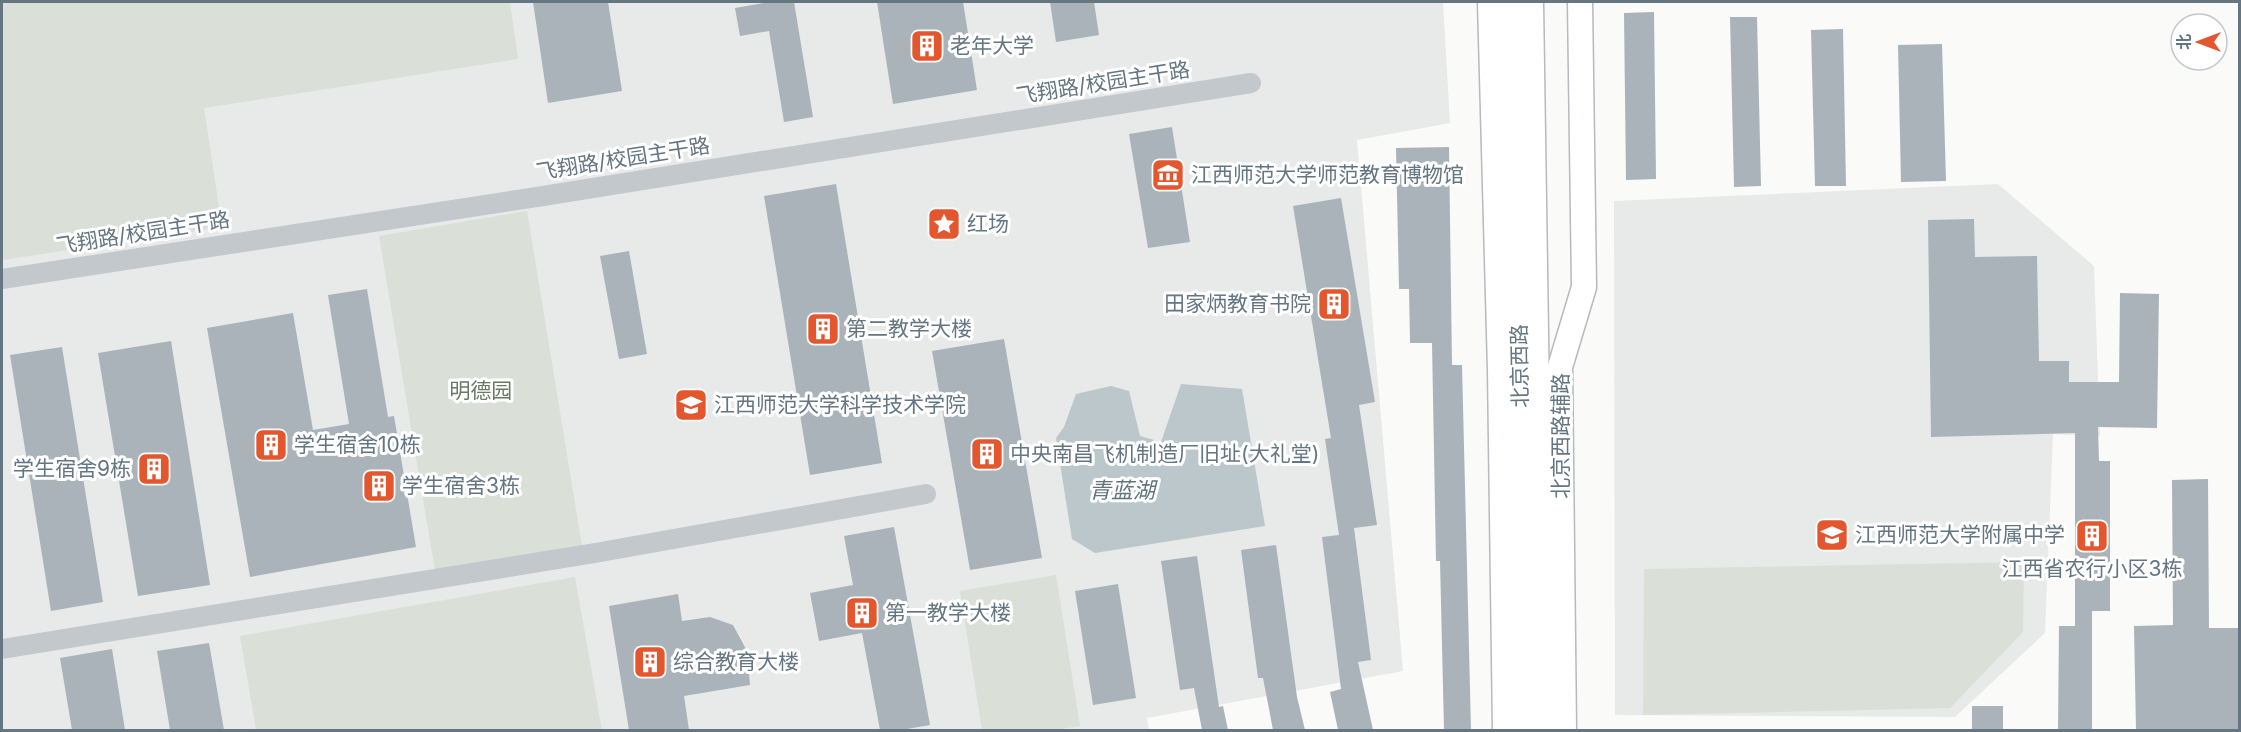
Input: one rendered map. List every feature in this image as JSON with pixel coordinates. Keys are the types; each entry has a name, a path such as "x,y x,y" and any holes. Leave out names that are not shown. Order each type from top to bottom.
{"main road":[{"path":"1490,2 1500,370 1505,730"},
{"name":"北京西路","path":"1512,2 1521,369 1525,730"},
{"name":"北京西路","path":"1531,2 1542,730"},
{"name":"北京西路辅路","path":"1564,730 1560,367 1584,287 1580,2"}],"street":[{"name":"飞翔路/校园主干路","path":"2,279 520,200 1251,83"},
{"path":"2,649 596,553 926,494"}],"shaded area":[{"name":"江西师范大学科学技术学院","path":"2,2 1443,2 1450,123 1357,140 1403,671 1147,718 1149,730 2,730"},
{"name":"江西师范大学附属中学","path":"1998,184 2094,266 2100,436 2053,434 2045,633 1955,717 1615,715 1614,201"}],"green space":[{"path":"2,2 510,2 518,59 204,108 222,227 2,260"},
{"name":"明德园","path":"527,211 582,546 435,571 379,236"},
{"path":"2024,562 2023,632 1950,708 1643,715 1644,569"},
{"path":"1056,575 1080,726 1055,730 982,730 960,591"},
{"path":"575,577 602,730 256,730 240,636"}],"water":[{"name":"青蓝湖","path":"1181,384 1242,389 1265,526 1095,553 1072,539 1056,438 1064,427 1076,394 1111,386 1129,391 1140,436 1161,442"}],"building":[{"path":"533,2 608,2 622,91 548,103"},
{"path":"770,2 794,2 813,117 784,122 769,31 740,36 735,8"},
{"name":"老年大学","path":"877,2 963,2 977,90 893,104"},
{"path":"1050,2 1094,2 1099,35 1056,42"},
{"path":"1654,12 1656,179 1626,180 1624,13"},
{"path":"1730,17 1757,17 1761,186 1734,187"},
{"path":"1843,29 1846,186 1815,186 1811,30"},
{"path":"1942,44 1946,181 1901,182 1898,45"},
{"path":"1172,127 1190,242 1148,248 1129,134"},
{"path":"1449,147 1452,365 1462,365 1471,730 1444,730 1440,561 1436,561 1432,343 1410,343 1409,289 1399,289 1396,148"},
{"name":"第二教学大楼","path":"836,184 882,463 810,475 764,196"},
{"path":"1341,198 1375,402 1359,405 1377,525 1354,528 1371,660 1358,662 1373,730 1338,730 1330,692 1341,689 1322,537 1339,535 1325,439 1331,438 1293,206"},
{"path":"1974,219 1975,257 2037,256 2039,361 2069,361 2069,382 2119,382 2120,293 2159,294 2157,428 2098,427 2099,461 2110,461 2110,611 2092,611 2092,730 2058,730 2059,626 2075,626 2075,433 1931,437 1928,220"},
{"path":"629,251 647,354 619,359 600,256"},
{"path":"367,289 388,417 394,416 416,547 250,577 207,328 293,313 313,430 349,424 328,295"},
{"name":"中央南昌飞机制造厂旧址(大礼堂)","path":"1004,339 1042,558 970,570 932,351"},
{"name":"学生宿舍9栋","path":"171,341 210,585 138,596 98,353"},
{"path":"62,347 103,602 51,611 10,355"},
{"path":"2208,479 2209,628 2240,628 2240,730 2136,730 2134,626 2173,625 2172,480"},
{"name":"第一教学大楼","path":"894,527 930,725 901,730 880,730 862,633 819,641 810,593 853,585 844,536"},
{"path":"1276,545 1297,697 1305,730 1273,730 1263,678 1258,678 1241,550"},
{"path":"1197,556 1219,707 1223,706 1228,730 1202,730 1194,688 1180,690 1161,561"},
{"path":"1118,584 1136,698 1093,705 1075,591"},
{"name":"综合教育大楼","path":"678,594 682,621 710,617 733,625 747,651 750,685 684,696 689,730 629,730 609,606"},
{"path":"209,643 224,730 170,730 157,651"},
{"path":"112,649 125,730 72,730 60,658"},
{"path":"1972,706 2003,706 2003,730 1972,730"}],"place":[{"name":"老年大学","path":"927,46"},
{"name":"江西师范大学师范教育博物馆","path":"1168,175"},
{"name":"红场","path":"944,224"},
{"name":"田家炳教育书院","path":"1334,304"},
{"name":"第二教学大楼","path":"823,329"},
{"name":"江西师范大学科学技术学院","path":"691,405"},
{"name":"学生宿舍10栋","path":"271,445"},
{"name":"中央南昌飞机制造厂旧址(大礼堂)","path":"987,454"},
{"name":"学生宿舍9栋","path":"154,469"},
{"name":"学生宿舍3栋","path":"379,486"},
{"name":"江西师范大学附属中学","path":"1832,535"},
{"name":"江西省农行小区3栋","path":"2092,536"},
{"name":"第一教学大楼","path":"862,613"},
{"name":"综合教育大楼","path":"650,662"}]}
